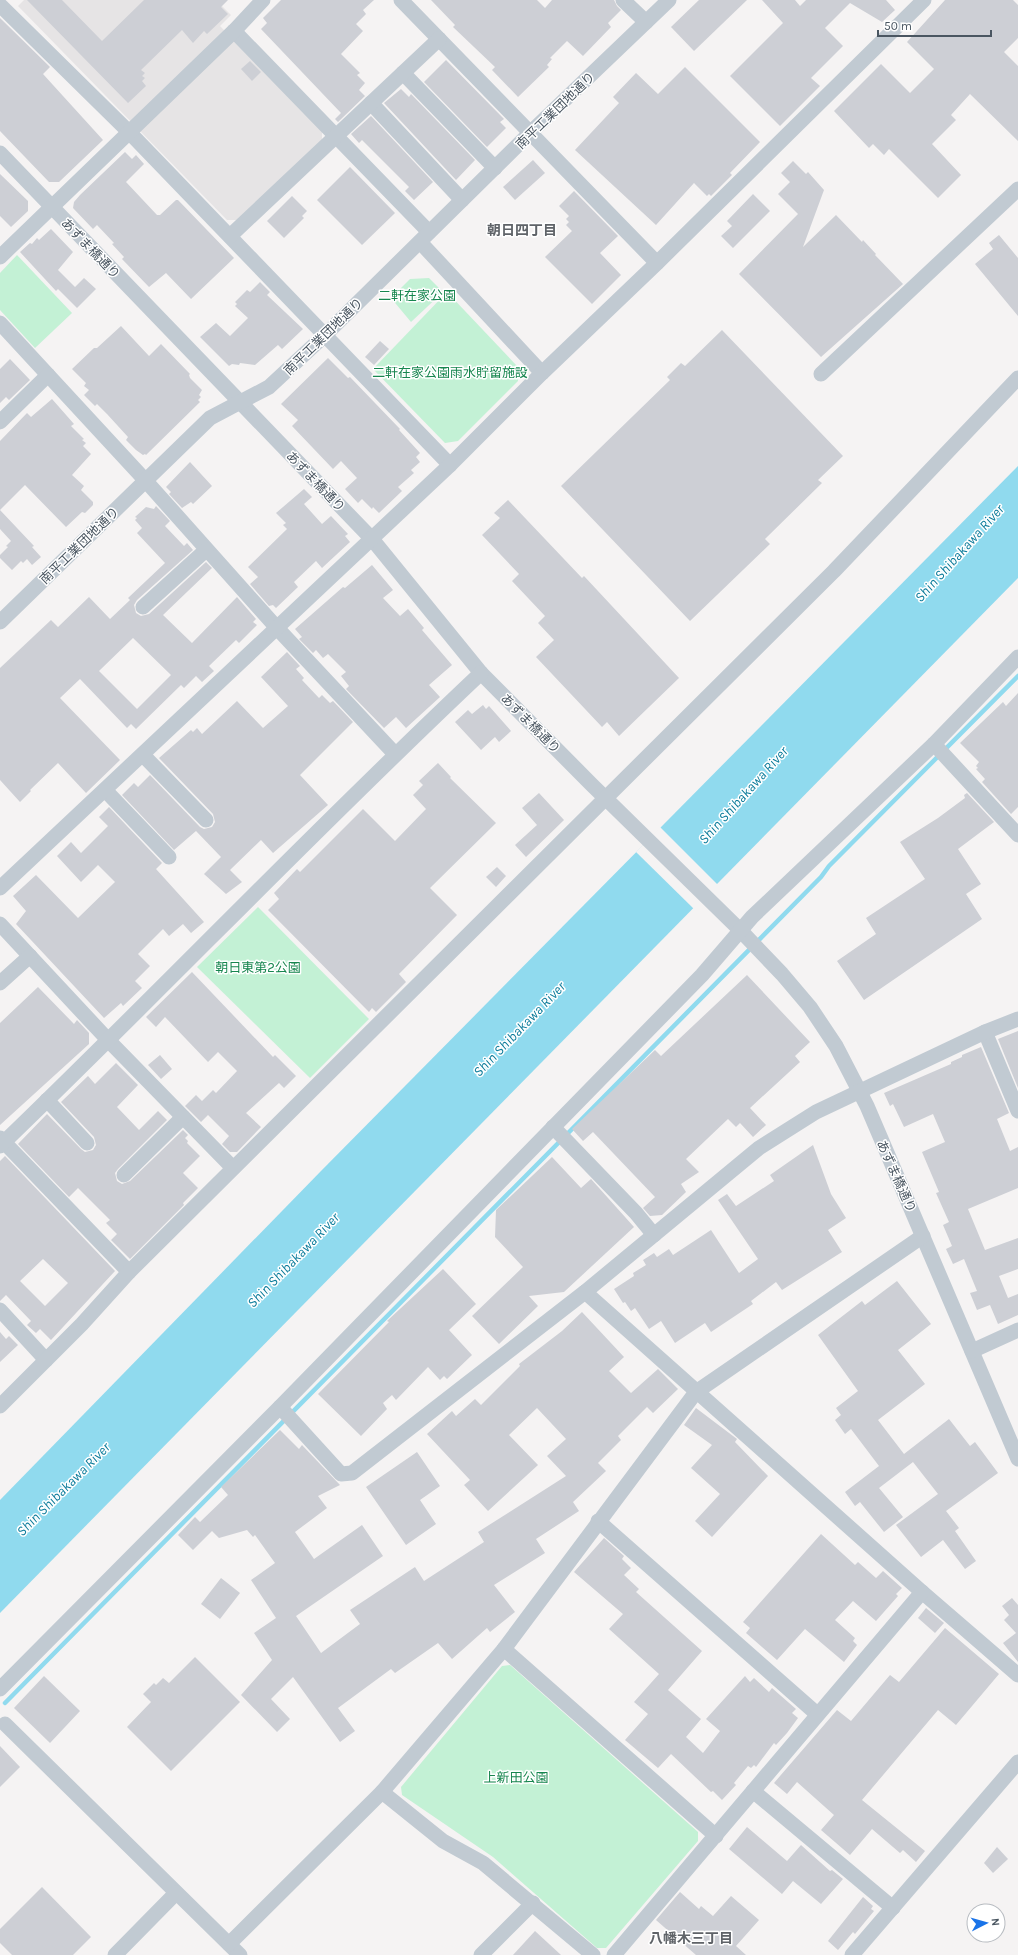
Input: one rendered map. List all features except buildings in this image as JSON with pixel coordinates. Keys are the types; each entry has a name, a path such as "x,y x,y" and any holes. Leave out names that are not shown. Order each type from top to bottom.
{"street":[{"path":"0,257 234,31 263,0"},
{"path":"401,0 531,132 657,264"},
{"path":"623,0 646,22"},
{"name":"南平工業団地通り","path":"0,622 210,418 269,387 325,335 531,132 669,0"},
{"path":"0,888 450,465 542,373 657,264 924,0"},
{"path":"0,5 130,132 450,465"},
{"path":"234,31 336,136 542,373"},
{"path":"230,236 439,39"},
{"path":"403,73 495,168"},
{"path":"371,103 462,200"},
{"name":"あずま橋通り","path":"0,153 372,539 481,673 735,925 782,974 810,1007 836,1046 860,1092 1018,1459"},
{"path":"820,374 963,242 1018,188"},
{"path":"0,323 145,480 277,628 395,754"},
{"path":"0,422 48,375"},
{"path":"0,1406 82,1324 129,1272 834,571 1018,378"},
{"path":"143,607 206,550"},
{"path":"0,1689 280,1407 702,975 735,925 934,744 1015,667"},
{"path":"129,1272 1,1142 109,1041 395,754 481,673"},
{"path":"934,744 1018,835"},
{"path":"143,754 206,820"},
{"path":"105,790 169,857"},
{"path":"0,924 109,1041 233,1168"},
{"path":"0,983 30,956"},
{"path":"280,1407 341,1474 352,1473 585,1292 759,1148 816,1112 985,1032 1018,1019"},
{"path":"985,1032 1018,1111"},
{"path":"47,1100 87,1143"},
{"path":"124,1175 183,1117"},
{"path":"553,1127 636,1213 654,1235"},
{"path":"229,1944 382,1792 504,1649 598,1521 696,1392 923,1236"},
{"path":"585,1292 922,1592 1018,1675"},
{"path":"3,1320 46,1360"},
{"path":"972,1351 1018,1330"},
{"path":"598,1521 817,1714"},
{"path":"614,1955 922,1592"},
{"path":"504,1649 716,1836"},
{"path":"2,1724 240,1955"},
{"path":"852,1955 1018,1762"},
{"path":"753,1791 893,1908"},
{"path":"382,1792 443,1841 483,1863 533,1903 593,1955"},
{"path":"116,1955 176,1893"},
{"path":"481,1955 533,1903"}],"shaded area":[{"path":"24,0 216,0 231,15 220,26 322,131 322,141 239,220 227,220 18,6"}],"green space":[{"path":"17,255 72,313 35,348 0,310 0,273"},
{"name":"二軒在家公園","path":"429,278 443,292 411,322 391,298 410,279"},
{"name":"二軒在家公園雨水貯留施設","path":"447,292 517,366 518,381 458,441 445,443 373,369"},
{"name":"朝日東第2公園","path":"258,907 369,1019 310,1078 197,967"},
{"name":"上新田公園","path":"510,1665 698,1832 698,1841 606,1948 597,1948 493,1857 402,1795 401,1787 502,1666"}],"water":[{"name":"Shin Shibakawa River","path":"1018,466 1018,578 0,1613 0,1500 321,1171"}],"pier":[{"path":"660,827 719,886 695,910 636,852"}],"waterway":[{"path":"5,1703 1018,676"}],"district":[{"name":"朝日四丁目","path":"522,230"},
{"name":"八幡木三丁目","path":"691,1938"}]}
